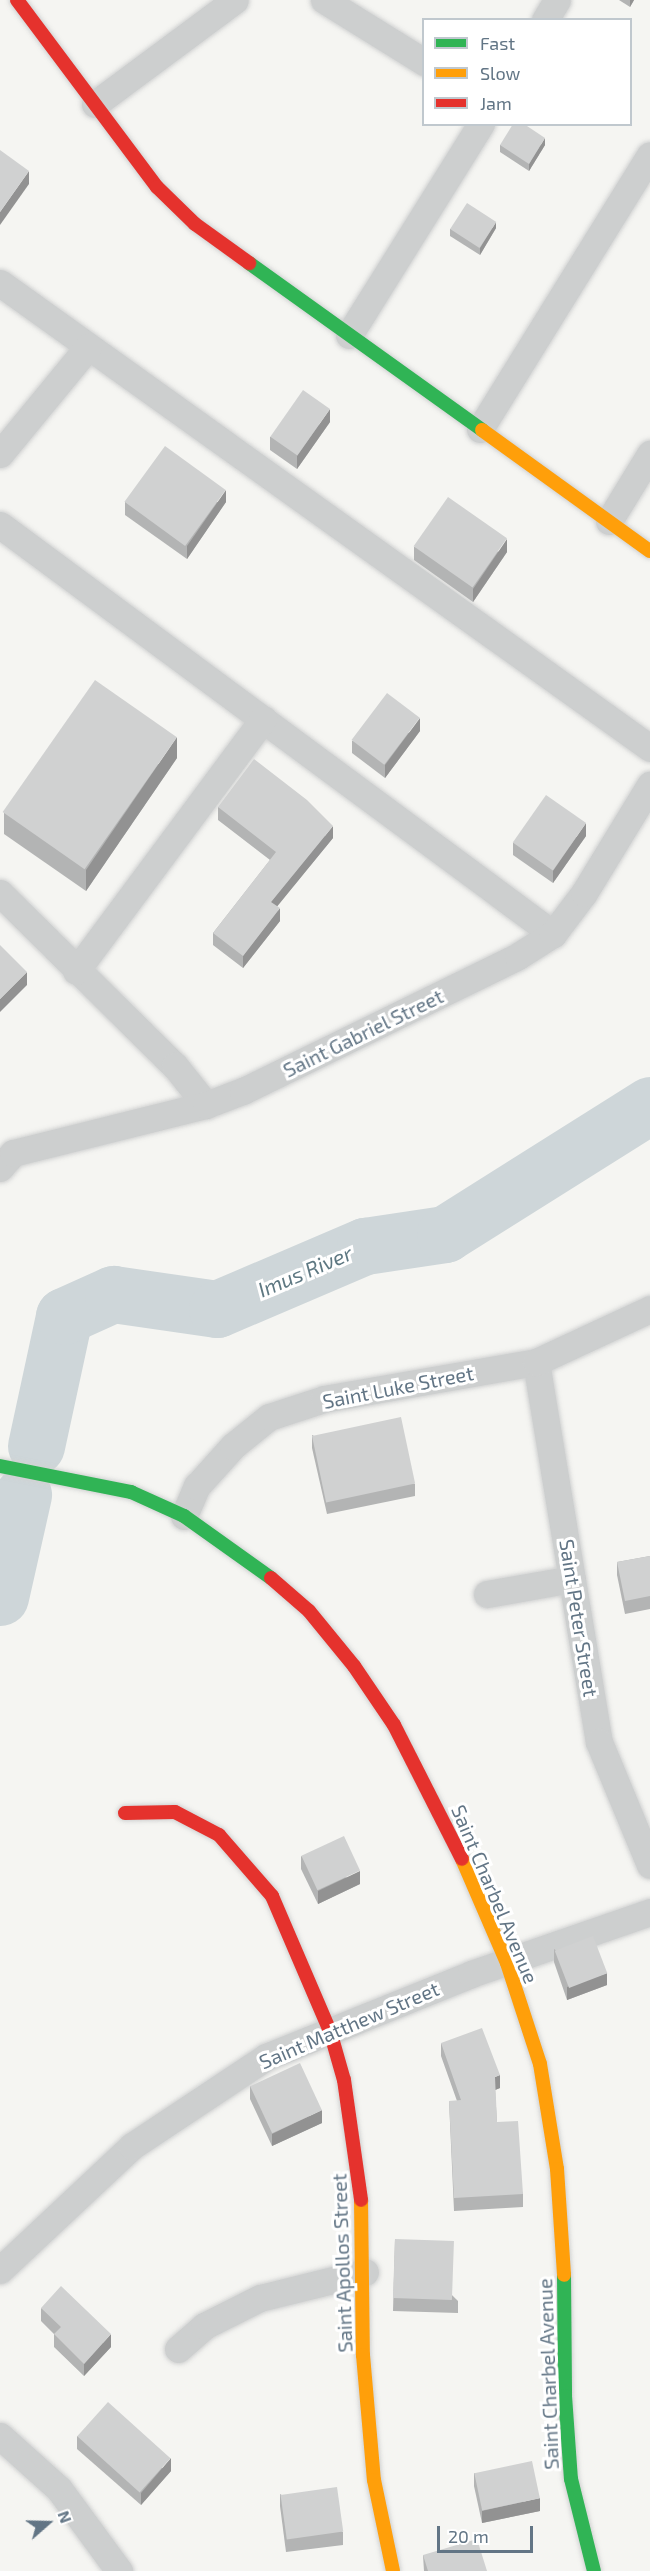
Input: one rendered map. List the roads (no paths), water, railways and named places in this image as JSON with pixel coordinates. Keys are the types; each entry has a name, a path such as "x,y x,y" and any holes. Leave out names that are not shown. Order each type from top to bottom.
{"street":[{"path":"17,0 157,187 195,224 650,550"},
{"path":"95,104 235,0"},
{"path":"324,0 422,61"},
{"path":"547,18 557,0"},
{"path":"349,335 480,126"},
{"path":"480,429 650,155"},
{"path":"0,283 650,748"},
{"path":"0,454 88,348"},
{"path":"609,521 650,454"},
{"path":"0,525 553,934"},
{"path":"76,971 263,719"},
{"name":"Saint Gabriel Street","path":"4,1154 206,1105 275,1076 518,956 553,934 584,893 650,785"},
{"path":"0,892 76,971 175,1066 206,1105"},
{"name":"Saint Luke Street","path":"184,1516 197,1486 233,1446 269,1417 324,1399 537,1362 650,1309"},
{"name":"Saint Peter Street","path":"537,1362 599,1742 650,1865"},
{"name":"Saint Charbel Avenue","path":"0,1466 131,1492 184,1516 249,1559 309,1611 354,1666 394,1725 448,1826 507,1963 540,2064 557,2169 564,2251 565,2396 571,2479 594,2571"},
{"path":"487,1594 572,1579"},
{"name":"Saint Apollos Street","path":"125,1813 175,1812 219,1835 240,1856 272,1896 330,2031 344,2080 360,2173 365,2272 363,2355 374,2480 393,2571"},
{"name":"Saint Matthew Street","path":"0,2270 132,2146 266,2056 507,1963 650,1912"},
{"path":"178,2349 204,2326 261,2298 365,2272"},
{"path":"0,2436 59,2488 119,2571"}],"waterway":[{"name":"Imus River","path":"36,1446 64,1316 113,1294 217,1309 365,1246 445,1234 650,1105"},
{"name":"Imus River","path":"0,1597 23,1495"}]}
